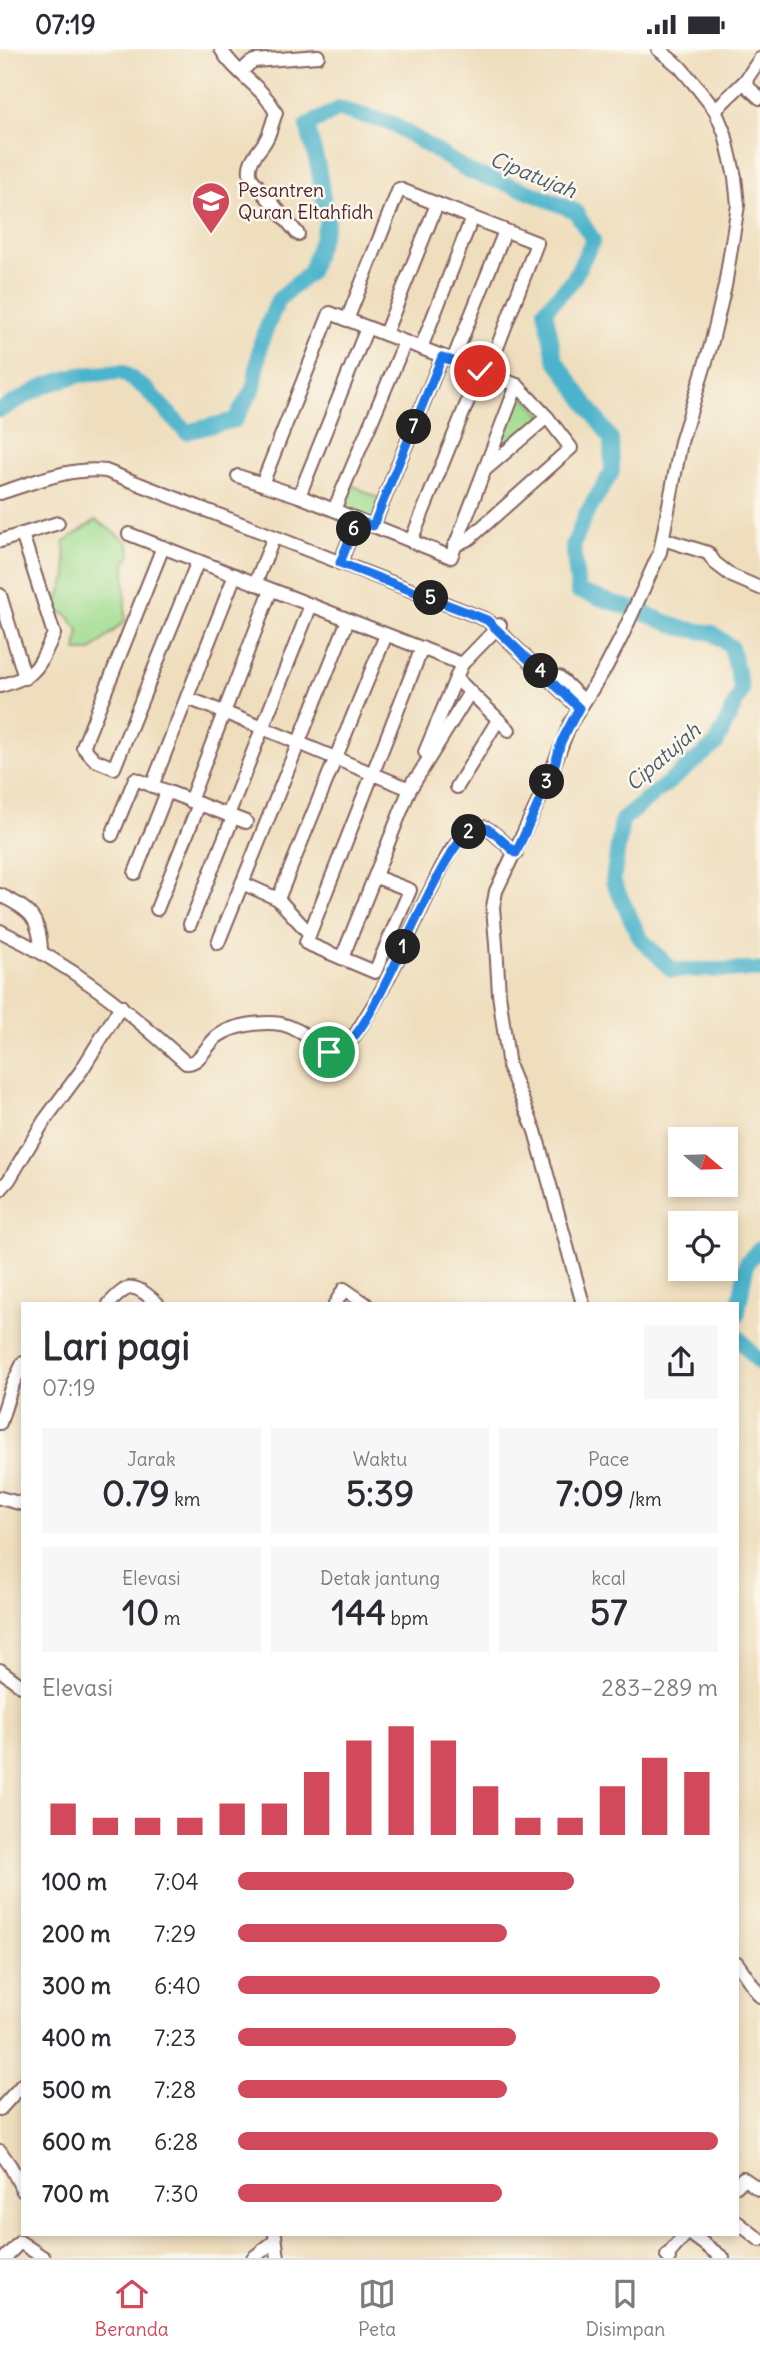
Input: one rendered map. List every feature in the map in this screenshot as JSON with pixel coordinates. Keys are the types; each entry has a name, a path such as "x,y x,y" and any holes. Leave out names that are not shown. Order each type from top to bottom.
{"street":[{"path":"221,49 227,59 262,91 276,113 268,138 251,161 248,170 251,178 298,234"},
{"path":"582,1302 535,1131 509,1067 499,995 493,907 496,891 554,768 561,742 606,667 660,552 681,442 726,286 738,205 725,134 715,110 685,72 658,49"},
{"path":"242,72 254,61 318,55"},
{"path":"715,110 745,81 760,59"},
{"path":"745,81 760,98"},
{"path":"347,320 398,189 537,243 411,541"},
{"path":"385,334 437,204"},
{"path":"421,348 472,218"},
{"path":"373,526 505,230"},
{"path":"262,484 330,313 517,385 571,448 453,551"},
{"path":"299,496 368,328"},
{"path":"334,510 405,342"},
{"path":"453,551 517,385"},
{"path":"484,470 547,417"},
{"path":"0,493 67,472 87,469 106,471 487,620 581,705"},
{"path":"238,476 299,496 411,541 453,551"},
{"path":"340,563 357,520"},
{"path":"0,541 58,523"},
{"path":"0,686 25,678 36,671 54,634 22,534"},
{"path":"130,534 462,664"},
{"path":"255,584 274,537"},
{"path":"663,539 708,553 715,563 732,576 760,588"},
{"path":"163,547 83,747 94,760 114,768 198,561"},
{"path":"152,786 235,575"},
{"path":"157,909 224,712 271,590"},
{"path":"0,595 25,678"},
{"path":"190,924 311,605"},
{"path":"218,943 348,620"},
{"path":"342,958 462,664 496,629"},
{"path":"278,899 386,635"},
{"path":"376,877 410,890 375,972 306,943 422,648"},
{"path":"456,678 509,730"},
{"path":"410,789 470,692"},
{"path":"187,698 299,741 335,759 410,789"},
{"path":"457,787 498,720"},
{"path":"112,835 135,779 246,822"},
{"path":"135,873 167,792"},
{"path":"0,931 41,951 75,972 121,1006 186,1063 195,1062 221,1034 247,1025 280,1024 309,1036 329,1052 338,1052 348,1045 383,990 453,848 473,829 483,827 516,853"},
{"path":"242,883 278,899 309,933"},
{"path":"0,895 16,902 32,915 40,933 41,951"},
{"path":"0,1190 9,1180 44,1121 81,1071 121,1006"},
{"path":"111,1302 122,1290 130,1287 141,1289 156,1302"},
{"path":"336,1302 344,1289 363,1302"},
{"path":"0,1423 21,1367"},
{"path":"0,1498 21,1503"},
{"path":"0,1670 21,1686"},
{"path":"739,1966 760,1996"},
{"path":"0,2109 21,2086"},
{"path":"0,2151 12,2167 21,2187"},
{"path":"739,2183 743,2178 760,2190"},
{"path":"739,2224 760,2240"},
{"path":"669,2258 667,2256 684,2236"},
{"path":"693,2236 723,2258"},
{"path":"253,2258 275,2238"},
{"path":"275,2238 278,2258"},
{"path":"5,2258 22,2239 44,2258"}],"green space":[{"path":"518,389 544,417 488,464"},
{"path":"348,483 380,499 372,523 337,508"},
{"path":"96,520 128,542 131,555 125,563 125,621 91,651 76,651 79,630 67,615 55,609 67,576 64,542"}],"waterway":[{"name":"Cipatujah","path":"0,410 46,385 79,375 122,372 146,389 186,432 235,420 254,387 261,342 278,300 310,272 327,222 318,166 307,126 339,109 391,123 470,172 575,211 593,240 573,280 545,310 555,359 611,439 612,472 585,516 573,546 578,591 681,628 713,633 731,647 742,690 716,744 622,820 613,881 640,938 672,970 760,970"},
{"name":"Cipatujah","path":"739,1305 747,1262 760,1248"},
{"name":"Cipatujah","path":"739,1338 760,1363"}],"place":[{"name":"Pesantren Quran Eltahfidh","path":"211,235"}],"route":[{"path":"329,1052 338,1052 348,1045 383,990 435,881 453,848 463,837 473,829 483,827 516,853 554,768 561,742 579,708 487,620 340,563 357,520 373,526 442,357 480,371"}]}
